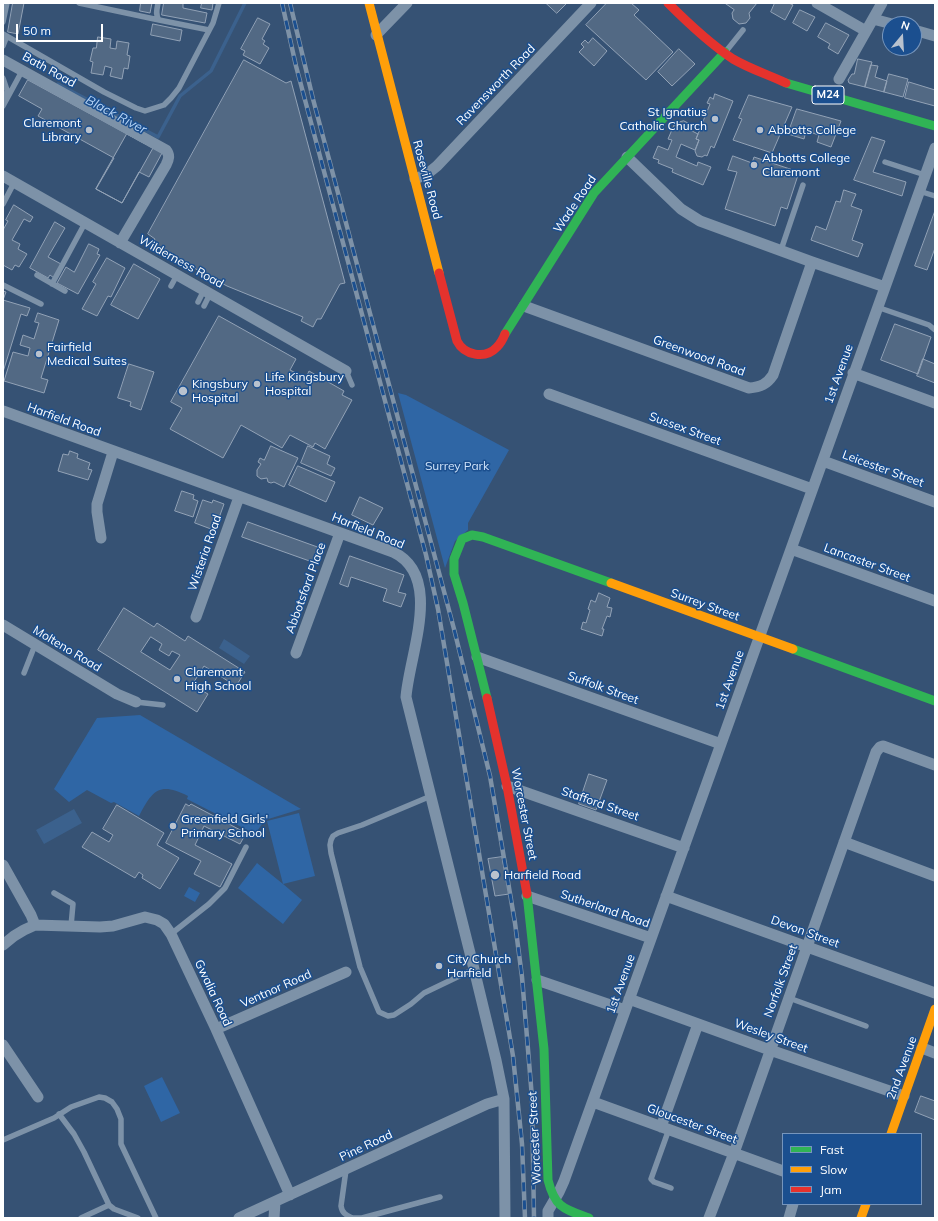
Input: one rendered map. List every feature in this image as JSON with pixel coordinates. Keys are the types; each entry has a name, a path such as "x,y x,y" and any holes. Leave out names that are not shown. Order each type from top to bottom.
{"street":[{"name":"Roseville Road","path":"369,3 376,35 458,345 473,355"},
{"path":"376,35 407,3"},
{"name":"Ravensworth Road","path":"415,179 427,174 436,166 592,3"},
{"name":"M24","path":"668,3 695,30 725,52 753,69 787,83 935,126"},
{"path":"817,3 866,31"},
{"path":"839,79 882,3"},
{"path":"873,19 882,21"},
{"path":"922,32 935,36"},
{"name":"Wade Road","path":"473,355 494,350 524,306 594,193 725,52"},
{"name":"Bath Road","path":"3,60 166,150 169,156 166,165 120,243"},
{"name":"1st Avenue","path":"548,1218 548,1211 564,1181 935,148"},
{"path":"627,157 681,209 700,221 885,287"},
{"name":"Wilderness Road","path":"3,176 346,371"},
{"name":"Greenwood Road","path":"524,306 749,388 757,387 764,385 773,375 812,262"},
{"path":"853,373 935,403"},
{"name":"Sussex Street","path":"549,394 812,489"},
{"name":"Harfield Road","path":"3,411 340,533 401,556 408,562 417,579 421,605 420,620 407,684 406,697 474,969 504,1099 505,1218"},
{"path":"101,538 96,512 97,504 113,452"},
{"name":"Leicester Street","path":"823,461 935,502"},
{"name":"Wisteria Road","path":"196,617 239,497"},
{"name":"Abbotsford Place","path":"296,653 340,533"},
{"name":"Surrey Street","path":"467,536 474,535 483,537 935,700"},
{"name":"Worcester Street","path":"467,536 460,540 453,567 507,786 527,896 544,1049 548,1180 550,1192 554,1201"},
{"name":"Lancaster Street","path":"791,549 935,601"},
{"name":"Molteno Road","path":"3,625 117,694 136,702"},
{"name":"Suffolk Street","path":"476,657 721,744"},
{"name":"Norfolk Street","path":"709,1218 734,1153 876,752 883,746 935,765"},
{"name":"Stafford Street","path":"507,786 684,848"},
{"path":"844,842 935,876"},
{"path":"3,865 31,915 34,925 24,930 3,945"},
{"name":"Sutherland Road","path":"527,896 651,938"},
{"name":"Devon Street","path":"666,896 935,993"},
{"name":"Gwalia Road","path":"34,925 113,926 145,917 157,920 164,924 171,934 216,1030 290,1195"},
{"name":"Ventnor Road","path":"216,1030 346,972"},
{"path":"537,980 625,1010"},
{"name":"Wesley Street","path":"629,999 904,1096"},
{"name":"2nd Avenue","path":"891,1133 935,1009"},
{"path":"665,1128 698,1024"},
{"path":"3,1045 38,1097"},
{"path":"922,1048 935,1053"},
{"name":"Pine Road","path":"239,1218 487,1104 504,1099"},
{"name":"Gloucester Street","path":"592,1102 782,1171"},
{"path":"554,1201 561,1207 589,1218"},
{"path":"274,1218 275,1202"},
{"path":"789,1218 794,1205"},
{"path":"861,1218 866,1205"}],"lane":[{"path":"3,22 7,3"},
{"path":"79,3 97,5 209,30"},
{"path":"158,3 156,17 159,20"},
{"path":"3,46 5,35 104,92 145,111 164,105 178,88 209,30 219,3"},
{"path":"725,52 743,30"},
{"path":"3,106 22,70"},
{"path":"3,78 7,90 6,100"},
{"path":"885,162 925,176"},
{"path":"3,204 14,183"},
{"path":"781,250 803,185"},
{"path":"919,191 935,196"},
{"path":"52,284 85,223"},
{"path":"37,275 65,291"},
{"path":"171,286 177,275"},
{"path":"3,284 41,304"},
{"path":"198,302 207,292"},
{"path":"204,306 207,292"},
{"path":"878,307 929,325 935,330"},
{"path":"346,371 352,385"},
{"path":"24,673 35,645"},
{"path":"136,702 163,705"},
{"path":"431,796 333,836 330,845 339,885 360,967 379,1012 388,1016 394,1014 411,1004 424,992 474,969"},
{"path":"171,934 209,904 225,888 246,847"},
{"path":"54,893 73,904 70,926"},
{"path":"788,998 866,1026"},
{"path":"3,1140 54,1118 71,1107 100,1097 105,1098 112,1102 117,1108 121,1119 121,1144 156,1218"},
{"path":"59,1114 74,1134 84,1152 109,1205 114,1209 138,1218"},
{"path":"665,1128 651,1179 654,1182 671,1188"},
{"path":"346,1170 341,1206 344,1214 352,1218 362,1218 440,1197"},
{"path":"81,1218 109,1205"}],"green space":[{"name":"Surrey Park","path":"398,393 406,395 509,450 468,523 468,530 455,541 445,568"},
{"path":"140,715 301,809 265,820 255,834 187,799 188,796 170,789 163,789 153,795 148,800 139,816 114,802 111,803 87,790 69,802 54,789 97,718"},
{"path":"299,813 315,876 283,884 267,821"},
{"path":"257,863 302,900 283,924 238,888"},
{"path":"189,887 200,893 195,902 184,896"},
{"path":"162,1077 180,1113 161,1122 144,1086"}],"shaded area":[{"path":"224,639 250,656 244,664 219,648"},
{"path":"74,809 82,823 44,844 36,830"}],"building":[{"path":"13,3 24,3 18,34 8,32"},
{"path":"141,3 152,3 150,13 140,11"},
{"path":"164,3 183,3 183,8 207,13 205,23 162,15"},
{"path":"202,3 213,3 212,10 201,8"},
{"path":"546,3 567,3 557,13"},
{"path":"607,3 631,3 639,10 634,15 673,52 646,80 586,25"},
{"path":"725,3 757,3 749,13 750,18 746,23 739,24 733,19 732,13 734,10"},
{"path":"775,3 789,3 793,5 785,20 771,12"},
{"path":"800,10 815,17 807,31 793,23"},
{"path":"258,18 270,24 262,39 265,41 263,44 269,48 260,64 243,55 245,51 241,49"},
{"path":"826,23 849,35 838,54 828,48 830,44 818,37"},
{"path":"153,24 182,30 180,41 151,35"},
{"path":"98,37 111,39 110,48 116,49 117,41 129,43 127,55 130,56 128,69 124,68 122,79 110,76 112,68 105,66 103,75 91,73 93,62 90,61 93,48 96,48"},
{"path":"593,38 607,51 594,66 579,52 584,47 581,44 585,40 588,43"},
{"path":"679,49 695,64 672,86 658,72"},
{"path":"858,59 872,62 865,87 849,83 848,80 852,74 854,74"},
{"path":"244,60 286,83 291,81 345,283 340,284 321,319 317,319 313,327 301,321 303,317 227,286 152,245 155,239 148,234"},
{"path":"871,65 878,66 875,77 887,81 884,92 865,87"},
{"path":"889,74 908,79 903,97 884,92"},
{"path":"28,80 162,153 149,177 139,172 122,203 96,189 114,158 38,116 42,109 19,96"},
{"path":"909,82 935,90 935,106 905,98"},
{"name":"St Ignatius Catholic Church","path":"715,94 733,101 714,148 711,146 707,156 697,156 695,151 699,140 696,139 710,104 707,103 710,97 713,99"},
{"name":"Abbotts College","path":"749,95 792,107 772,153 733,140 742,119 739,118"},
{"path":"797,109 841,121 831,147 817,142 819,135 806,131 804,139 788,134"},
{"path":"684,121 688,123 688,129 698,134 696,139 699,140 695,150 681,144 676,157 697,166 698,162 711,167 703,185 672,172 673,169 658,163 659,160 653,158 658,146 668,150 672,140 668,139 674,125 678,126 680,122"},
{"path":"127,134 153,148 122,203 96,189"},
{"path":"872,137 885,141 873,172 906,182 902,196 854,180"},
{"path":"733,156 752,163 754,157 799,172 787,209 781,207 775,226 725,209 737,172 728,170"},
{"path":"844,190 856,194 851,206 862,210 852,240 863,244 858,257 811,240 816,226 826,230 836,201 840,202"},
{"path":"14,205 33,217 30,222 24,219 12,240 20,244 18,249 27,254 19,267 15,265 12,270 3,265 3,230 8,221 6,220"},
{"path":"935,211 935,248 927,270 915,266"},
{"path":"55,222 65,228 48,257 61,264 54,278 50,275 48,278 30,268"},
{"path":"89,244 99,249 97,254 100,255 78,294 57,283 66,267 74,272"},
{"path":"107,258 125,268 111,297 108,296 97,316 82,309 96,284 93,282"},
{"path":"134,264 160,279 138,319 111,305"},
{"path":"3,291 6,292 3,300"},
{"path":"3,300 30,308 27,316 21,314 3,372"},
{"name":"Fairfield Medical Suites","path":"38,313 59,320 41,378 48,380 44,393 4,381 13,352 28,356 30,348 20,345 23,335 34,339 39,323 35,322"},
{"name":"Life Kingsbury Hospital","path":"219,316 296,359 290,370 306,378 309,371 344,391 342,395 352,400 325,449 315,443 313,447 290,435 282,448 241,425 223,458 170,429 182,408 171,402"},
{"path":"895,324 931,337 918,374 881,360"},
{"path":"923,359 935,364 935,383 917,376"},
{"path":"129,364 154,372 141,410 130,406 131,402 118,398"},
{"path":"271,446 298,458 284,487 274,482 268,482 267,478 261,479 257,476 257,470 261,464 258,462 260,458 264,460"},
{"path":"308,446 330,456 327,464 335,468 331,476 301,463"},
{"path":"70,451 78,454 77,458 90,463 88,469 92,470 88,480 58,471 63,454 68,455"},
{"path":"298,466 335,482 326,502 289,485"},
{"path":"182,491 194,495 193,499 198,501 193,517 175,511"},
{"path":"360,497 383,508 373,525 352,515"},
{"path":"203,500 212,503 213,500 224,504 219,518 215,517 211,529 195,523"},
{"path":"248,522 323,549 318,564 242,537"},
{"path":"350,556 404,575 398,592 406,594 401,607 383,601 387,589 351,577 348,587 340,584"},
{"path":"599,593 610,598 607,607 612,608 610,617 607,616 602,629 604,629 602,636 581,629 583,622 586,623 591,600 595,602"},
{"path":"124,608 154,627 157,623 185,641 188,636 245,672 236,686 204,666 192,685 208,694 197,712 98,650","holes":["151,637 162,644 159,650 169,656 172,651 180,655 170,670 141,652"]},
{"path":"589,774 607,780 596,810 579,804"},
{"path":"186,804 189,806 191,804 246,833 240,844 204,826 195,845 232,864 220,887 194,874 201,861 166,843"},
{"path":"117,805 164,833 157,845 179,858 160,889 142,878 143,875 139,872 135,878 82,847 92,832 109,842 113,835 103,829"},
{"path":"502,857 509,894 495,896 488,859"},
{"path":"921,1096 935,1101 935,1120 915,1112"}],"waterway":[{"name":"Black River","path":"58,84 158,137 180,96 211,71 245,3"}],"railway":[{"path":"282,3 296,66 426,555 438,609 513,1056 522,1144 525,1218"},
{"path":"290,3 313,99 454,629 490,776 515,923 522,977 532,1098 534,1218"}],"traffic: fast":[{"path":"505,334 594,193 725,52"},
{"path":"786,83 935,126"},
{"path":"487,698 463,603 454,574 454,559 462,539 472,535 483,537 611,583"},
{"path":"793,649 935,701"},
{"path":"527,894 544,1049 548,1180 557,1202 567,1209 589,1218"}],"traffic: slow":[{"path":"369,3 439,273"},
{"path":"611,583 793,649"},
{"path":"891,1133 935,1009"},
{"path":"861,1218 866,1205"}],"traffic: jam":[{"path":"668,3 699,32 733,59 786,83"},
{"path":"439,273 457,341 460,346 475,354 487,354 497,347 505,334"},
{"path":"487,698 507,786 527,894"}],"place":[{"name":"St Ignatius Catholic Church","path":"715,119"},
{"name":"Claremont Library","path":"89,130"},
{"name":"Abbotts College","path":"760,130"},
{"name":"Abbotts College Claremont","path":"754,165"},
{"name":"Fairfield Medical Suites","path":"39,354"},
{"name":"Life Kingsbury Hospital","path":"257,384"},
{"name":"Kingsbury Hospital","path":"183,391"},
{"name":"Claremont High School","path":"177,679"},
{"name":"Greenfield Girls' Primary School","path":"173,826"},
{"name":"Harfield Road","path":"495,875"},
{"name":"City Church Harfield","path":"439,966"}]}
